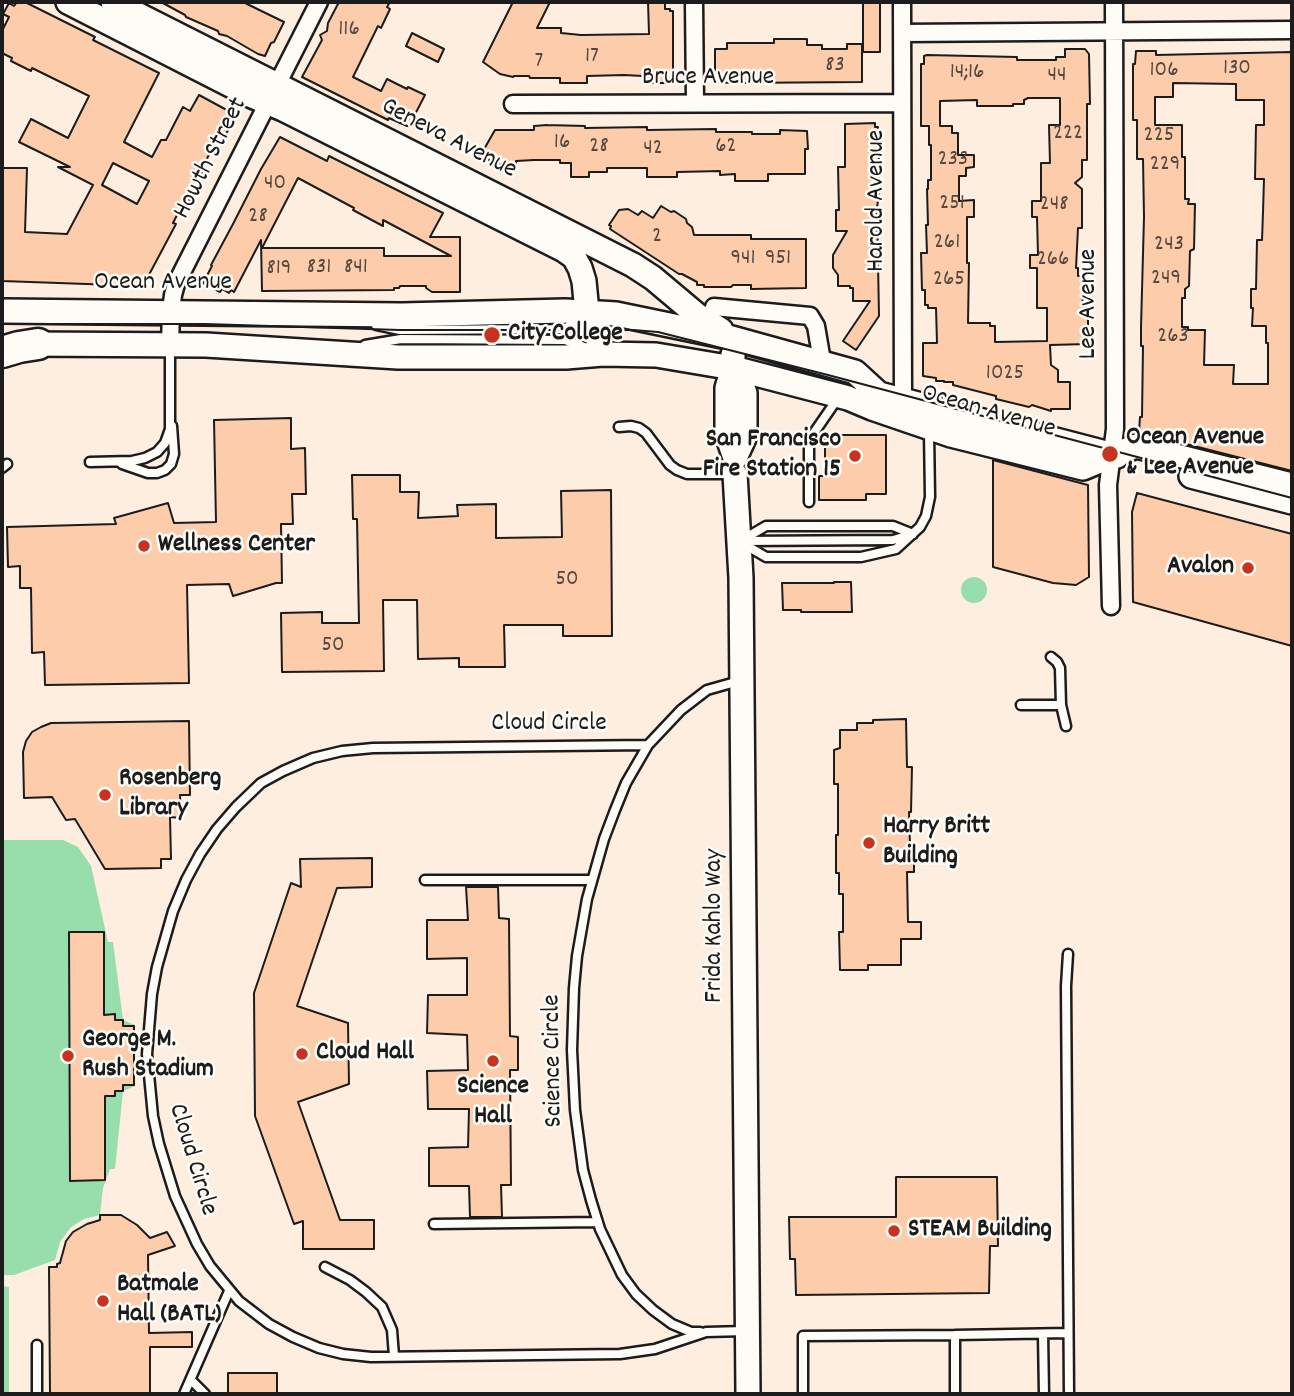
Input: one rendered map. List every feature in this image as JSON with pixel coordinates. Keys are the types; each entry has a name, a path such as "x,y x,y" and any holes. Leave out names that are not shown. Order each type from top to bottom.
{"highway":[{"path":"2,352 38,344"}],"main road":[{"name":"Geneva Avenue","path":"68,2 97,8 632,265 653,278 698,315 733,354"},
{"name":"Geneva Avenue","path":"113,2 272,94 574,257 584,281 587,312 603,354"},
{"name":"Ocean Avenue","path":"2,311 446,315 587,312 640,318 951,436 1083,468 1136,446 1292,485"},
{"name":"Ocean Avenue","path":"2,345 238,347 398,357 733,354 821,361 855,372 879,394"},
{"name":"Frida Kahlo Way","path":"733,354 745,393 745,436 735,466 741,578 747,1394"},
{"name":"Ocean Avenue","path":"844,397 879,394 1292,502"}],"street":[{"name":"Howth Street","path":"170,345 171,311 176,284 319,2"},
{"path":"694,2 695,103"},
{"name":"Harold Avenue","path":"902,2 903,401"},
{"name":"Lee Avenue","path":"1111,606 1108,485 1115,429 1114,2"},
{"path":"902,33 1292,30"},
{"name":"Bruce Avenue","path":"513,104 902,103"},
{"path":"714,307 810,316 816,326 821,361"},
{"path":"733,354 747,310"}],"lane":[{"path":"116,461 148,474 156,474 171,464 174,454 170,345"},
{"path":"809,502 810,440 844,397"},
{"path":"90,461 132,461 156,452 165,443 170,429 171,413"},
{"path":"739,541 766,557 861,557 896,549 920,527 926,516 930,497 930,436 927,426"},
{"path":"620,427 639,428 646,433 670,465 687,474 735,466"},
{"path":"739,541 766,526 892,526 913,534"},
{"path":"739,541 893,540 913,534"},
{"path":"1051,657 1060,668 1061,705 1066,726"},
{"path":"648,745 681,710 707,690 742,680"},
{"path":"1021,705 1061,705"},
{"name":"Science Circle","path":"648,745 626,783 615,810 604,839 585,909 577,957 572,1051 578,1140 583,1170 598,1222 617,1264 636,1294 672,1324 691,1332 706,1332"},
{"name":"Cloud Circle","path":"648,745 373,748 342,751 313,758 261,783 217,829 200,854 186,880 164,938 152,994 147,1054 153,1115 175,1196 210,1266 229,1291 247,1308 269,1324 314,1346 343,1354 371,1357 620,1354 655,1349 706,1332 747,1331"},
{"path":"425,880 592,880"},
{"path":"1068,954 1066,1000 1069,1394"},
{"path":"434,1224 598,1222"},
{"path":"325,1267 350,1280 382,1307 392,1329 394,1356"},
{"path":"184,1394 229,1291"},
{"path":"803,1394 803,1336 1068,1333"},
{"path":"1043,1334 1044,1394"},
{"path":"955,1335 955,1394"},
{"path":"37,1345 37,1394"},
{"path":"191,1380 205,1394"}],"green space":[{"path":"974,577 983,581 987,590 983,599 974,603 965,599 961,590 965,581"},
{"name":"George M. Rush Stadium","path":"2,840 63,840 78,847 91,866 108,942 113,942 123,1020 135,1025 135,1086 123,1091 115,1169 110,1169 103,1188 100,1215 84,1219 71,1227 60,1242 55,1260 14,1275 2,1275"},
{"path":"2,1286 9,1287 9,1394 2,1394"}],"building":[{"path":"17,2 25,2 159,73 124,142 152,157 161,140 166,140 183,107 190,111 199,95 236,115 217,151 212,149 200,172 205,174 190,200 187,199 180,209 173,223 176,224 143,286 2,281 2,168 27,168 25,232 67,234 93,185 58,167 70,167 19,142 31,119 68,138 89,96 32,68 31,71 2,53 2,31 9,17 3,14 9,3 14,6","holes":["113,163 149,181 137,204 102,185"]},
{"path":"161,2 243,2 284,22 265,56"},
{"path":"339,2 390,2 387,7 390,9 381,28 378,26 353,77 381,91 387,79 425,95 409,126 389,118 388,120 302,77 322,40 320,35 327,31 328,23"},
{"path":"513,2 550,2 537,28 561,28 561,33 581,35 649,34 648,2 665,2 665,9 673,11 673,83 648,83 643,81 643,76 624,75 587,76 587,83 560,83 560,78 513,77 500,74 483,62"},
{"path":"863,2 880,2 880,52 863,52"},
{"path":"412,33 444,49 438,62 406,46"},
{"path":"774,39 807,39 807,45 822,45 822,49 847,49 847,44 862,44 862,82 715,82 715,49 727,49 727,43 774,43"},
{"path":"1065,49 1085,49 1089,54 1087,160 1082,160 1082,177 1075,183 1082,189 1082,228 1078,228 1076,268 1078,276 1082,276 1083,314 1088,314 1088,344 1050,345 1051,365 1058,370 1058,382 1070,382 1070,409 1051,411 996,399 996,396 953,385 953,382 936,381 936,378 923,376 923,343 937,343 936,308 928,308 928,305 925,305 925,290 922,290 921,253 927,253 927,189 928,180 931,180 931,145 929,126 921,126 921,64 924,64 924,56 927,55 1017,57 1017,60 1056,60 1056,57 1065,57","holes":["1028,98 1060,98 1060,125 1049,125 1050,163 1041,163 1041,201 1032,201 1032,217 1037,217 1038,255 1030,255 1030,268 1037,268 1037,308 1047,308 1047,341 995,342 995,326 990,326 990,323 968,323 967,217 974,217 974,200 959,201 959,176 966,176 966,168 974,167 974,155 958,155 958,133 952,133 952,126 940,126 940,101 977,100 977,106 1013,106 1024,104 1024,100"]},
{"path":"1136,51 1156,51 1156,55 1292,52 1292,471 1139,432 1142,417 1144,217 1143,159 1137,159 1137,120 1133,120","holes":["1173,83 1236,84 1236,100 1264,100 1264,125 1256,125 1255,179 1264,179 1262,240 1257,240 1256,289 1251,289 1251,308 1252,326 1266,326 1268,384 1233,384 1234,365 1204,365 1205,330 1188,330 1188,327 1182,327 1182,298 1185,298 1185,289 1189,286 1190,251 1194,249 1195,204 1188,204 1189,199 1185,199 1182,125 1155,125 1155,97 1173,97"]},
{"path":"875,123 875,127 878,127 879,145 879,316 856,350 843,341 870,301 853,301 853,288 838,286 838,275 833,268 833,255 847,231 836,231 836,210 839,210 838,167 845,167 845,124"},
{"path":"534,126 585,128 647,127 647,130 716,129 716,132 752,134 780,134 780,130 807,131 805,174 768,174 768,181 735,181 735,174 720,175 720,171 677,172 677,177 647,177 647,168 607,168 607,172 589,172 589,177 571,177 571,163 560,163 560,160 498,164 483,157 483,151 495,130 534,130"},
{"path":"280,137 327,161 329,156 443,213 430,237 460,237 460,292 432,292 426,286 400,286 394,290 262,291 261,240 234,292 231,290 229,293 222,289 220,292 203,283","holes":["298,178 354,208 353,210 383,226 383,220 451,256 384,256 384,248 262,248"]},
{"path":"661,206 686,219 694,235 806,239 806,288 751,289 751,285 697,285 697,282 679,274 610,229 609,225 619,210 628,209 638,215 642,211 653,218"},
{"name":"Wellness Center","path":"291,418 291,449 305,448 306,494 292,494 293,524 281,524 282,583 233,596 229,584 187,585 189,683 45,685 44,652 32,653 31,588 20,588 20,566 8,567 7,527 116,524 114,518 168,503 174,523 216,522 214,420"},
{"name":"San Francisco Fire Station 15","path":"825,435 886,435 886,494 866,494 866,500 819,500 819,476 825,476"},
{"path":"993,460 1088,485 1089,577 1076,585 1053,583 993,567"},
{"path":"352,475 400,475 400,492 419,492 418,518 458,516 457,505 496,504 496,538 562,537 561,491 611,490 612,636 563,636 563,625 504,625 505,667 459,667 459,658 418,659 417,600 383,600 384,671 282,672 281,613 322,612 322,623 359,623 357,519 353,519"},
{"name":"Avalon","path":"1137,493 1292,534 1292,646 1133,602 1132,512"},
{"path":"851,582 852,612 783,610 782,583"},
{"name":"Harry Britt Building","path":"906,719 907,767 912,767 910,846 914,846 914,872 907,872 908,922 921,922 921,939 901,939 901,965 868,965 868,970 840,970 839,932 843,932 843,894 839,894 839,873 836,873 838,784 834,784 834,750 840,748 840,730 857,730 857,723 873,723 873,720"},
{"name":"Rosenberg Library","path":"189,721 190,795 180,795 181,818 170,817 171,859 161,859 161,868 105,869 75,819 66,820 52,797 24,798 23,752 32,732 41,727 51,723"},
{"name":"Cloud Hall","path":"372,858 372,887 337,888 297,1006 348,1023 349,1084 298,1102 340,1220 374,1220 374,1249 303,1249 303,1221 294,1224 255,1116 254,993 291,883 301,887 300,859"},
{"name":"Science Hall","path":"466,887 498,887 499,918 509,919 510,1036 518,1037 518,1070 510,1070 511,1185 501,1185 502,1217 470,1217 469,1186 429,1186 429,1148 468,1147 469,1109 428,1109 427,1071 468,1070 467,1035 427,1033 428,995 467,995 467,958 427,959 427,920 468,920"},
{"path":"69,932 104,932 104,1015 115,1014 115,1020 123,1020 123,1026 134,1026 134,1085 123,1085 123,1091 115,1091 115,1096 105,1096 105,1180 70,1181"},
{"name":"STEAM Building","path":"896,1177 997,1177 998,1246 990,1246 989,1293 796,1295 795,1259 790,1259 789,1217 896,1217"},
{"name":"Batmale Hall (BATL)","path":"100,1215 121,1215 137,1225 150,1238 167,1232 175,1246 148,1255 149,1333 192,1332 192,1347 150,1347 150,1394 50,1394 49,1267 57,1267 60,1263 66,1241 73,1232 100,1220"},
{"path":"228,1373 277,1373 277,1394 228,1394"}],"tram line":[{"path":"2,324 205,324 400,330 658,332 1292,498"}],"place":[{"name":"City College","path":"492,335"},
{"name":"Ocean Avenue & Lee Avenue","path":"1110,454"},
{"name":"San Francisco Fire Station 15","path":"855,456"},
{"name":"Wellness Center","path":"144,546"},
{"name":"Avalon","path":"1248,568"},
{"name":"Rosenberg Library","path":"105,795"},
{"name":"Harry Britt Building","path":"869,843"},
{"name":"Cloud Hall","path":"302,1054"},
{"name":"George M. Rush Stadium","path":"68,1056"},
{"name":"Science Hall","path":"493,1061"},
{"name":"STEAM Building","path":"894,1231"},
{"name":"Batmale Hall (BATL)","path":"103,1301"}]}
